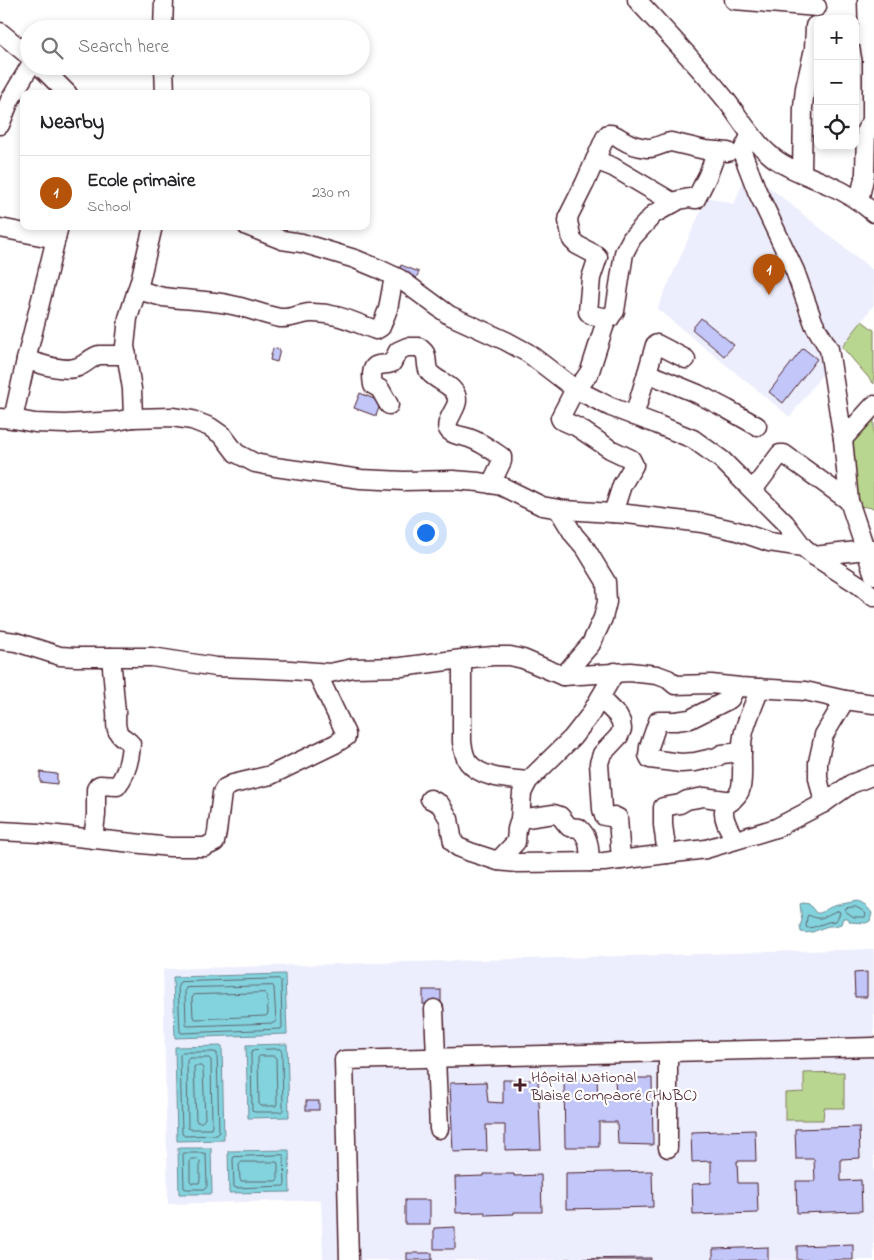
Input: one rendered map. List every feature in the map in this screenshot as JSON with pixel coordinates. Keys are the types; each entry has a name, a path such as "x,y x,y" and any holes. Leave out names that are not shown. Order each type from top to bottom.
{"street":[{"path":"164,0 164,20"},
{"path":"734,0 818,3"},
{"path":"859,202 870,174 866,130 872,121 872,60 862,36 867,0"},
{"path":"639,1 708,79 768,154 780,162 828,184 874,213"},
{"path":"0,32 20,49"},
{"path":"802,173 804,98 814,49"},
{"path":"0,126 10,100 25,75"},
{"path":"49,75 64,90"},
{"path":"164,75 164,90"},
{"path":"610,318 591,315 588,312 591,278 598,257 577,246 572,240 568,221 568,215 608,134 646,148 671,142 717,152 742,152"},
{"path":"751,134 742,152 757,191 795,271 814,324 829,349 843,440 849,502 870,550 874,575"},
{"path":"613,513 622,485 634,465 633,461 610,449 577,427 561,420 561,415 575,389 584,380 594,362 606,322 614,312 624,253 632,238 654,214 679,200 698,198 717,152"},
{"path":"595,160 613,167 674,203"},
{"path":"0,228 20,229"},
{"path":"28,230 57,232 26,360 7,419 35,423 65,424 117,421 133,418 172,417 192,420 210,427 222,436 236,453 255,463 275,467 361,479 404,481 453,480 491,484 501,486 542,506 558,509 702,523 808,551 870,550"},
{"path":"133,418 132,389 125,346 128,318 138,290 152,230"},
{"path":"257,230 282,240 302,243 355,258 394,276 449,315 528,353 575,389 611,408 693,439 722,460 753,490 785,523 808,551 874,597"},
{"path":"138,290 162,296 231,304 281,318 290,318 310,313 328,313 344,317 376,330 381,327 388,309 394,276"},
{"path":"634,416 655,345 657,344 686,359"},
{"path":"389,405 380,389 373,385 372,374 374,368 377,365 392,363 398,351 419,347 425,353 430,374 444,382 456,395 455,409 448,422 448,430 479,442 502,457 502,461 491,484"},
{"path":"26,360 68,369 78,367 99,355 127,355"},
{"path":"647,373 698,394 757,426"},
{"path":"843,440 874,405"},
{"path":"753,490 780,454 784,454 849,502"},
{"path":"558,509 606,582 607,602 603,618 591,644 563,676"},
{"path":"0,640 16,642 60,656 76,658 152,657 216,667 330,673 353,668 401,667 462,659 510,656 523,659 563,676 630,672 658,675 668,679 674,685 712,684 804,691 874,704"},
{"path":"93,839 96,815 96,789 100,785 118,786 128,765 132,744 120,736 116,727 112,657"},
{"path":"462,659 462,742 468,761 479,771 487,775 528,781"},
{"path":"0,831 124,841 170,847 205,846 215,842 222,793 225,788 233,784 271,775 346,737 317,672"},
{"path":"498,861 516,842 522,793 528,781 572,738 590,715 614,672"},
{"path":"736,686 730,699 690,718 676,721 658,721 649,747 648,756 650,759 681,763 695,762 722,754 742,752"},
{"path":"735,840 727,825 724,810 738,795 741,787 742,737 760,688"},
{"path":"600,698 618,716 622,729 619,736 602,754 599,763 602,809 604,816 618,818 621,860"},
{"path":"824,803 818,778 818,762 824,735 845,700"},
{"path":"430,799 440,804 449,819 453,842 458,847 498,861 517,863 604,862 706,850 776,828 824,803 851,784 874,774"},
{"path":"667,854 663,825 663,807 704,797 732,801"},
{"path":"520,819 554,814 560,816 568,827 579,828 584,834 589,842 590,862"},
{"path":"434,1009 439,1129"},
{"path":"350,1260 344,1060 874,1047"},
{"path":"668,1052 668,1148"}],"shaded area":[{"path":"748,170 874,271 874,305 790,417 657,309 707,197 734,204"},
{"name":"Hôpital National Blaise Compaoré (HNBC)","path":"874,949 874,1260 323,1260 321,1200 168,1204 163,969"}],"green space":[{"path":"862,321 874,330 874,384 842,347"},
{"path":"874,409 874,508 851,505 841,457"},
{"path":"844,1072 844,1108 824,1108 823,1120 785,1120 785,1093 804,1092 804,1073"}],"water":[{"path":"857,901 867,907 872,913 870,921 866,923 850,922 848,918 843,918 839,925 829,926 809,933 801,932 800,904 809,904 818,913 831,907"},
{"path":"285,974 287,1034 175,1038 173,977"},
{"path":"287,1044 289,1117 248,1118 246,1045"},
{"path":"222,1046 224,1140 177,1141 175,1047"},
{"path":"178,1148 211,1148 212,1194 179,1194"},
{"path":"289,1150 290,1192 229,1193 228,1151"}],"building":[{"path":"401,265 419,272 415,281 398,274"},
{"path":"701,318 734,345 724,356 692,329"},
{"path":"273,348 280,350 277,362 270,360"},
{"path":"803,348 817,359 783,403 769,392"},
{"path":"360,393 381,402 376,416 354,408"},
{"path":"40,772 57,774 57,784 40,782"},
{"path":"867,972 867,997 855,997 854,973"},
{"path":"423,990 441,990 441,1004 423,1004"},
{"path":"615,1078 652,1078 653,1145 618,1144 617,1122 599,1122 599,1147 565,1147 564,1080 597,1079 598,1100 616,1099"},
{"path":"503,1080 538,1080 541,1149 505,1150 505,1125 486,1125 487,1151 453,1152 450,1083 486,1082 488,1102 503,1103"},
{"path":"306,1101 319,1101 319,1110 306,1110"},
{"path":"859,1127 860,1158 841,1159 841,1181 861,1180 862,1211 797,1213 796,1181 815,1181 814,1159 796,1159 795,1129"},
{"path":"755,1130 756,1161 737,1161 738,1183 757,1183 758,1213 693,1215 692,1184 711,1183 711,1161 692,1162 691,1132"},
{"path":"652,1171 653,1207 566,1209 566,1173"},
{"path":"484,1174 541,1175 542,1212 485,1215 485,1212 456,1213 455,1177 484,1176"},
{"path":"405,1200 430,1200 430,1224 405,1224"},
{"path":"455,1227 455,1249 434,1249 434,1228"},
{"path":"853,1244 853,1260 797,1260 797,1246"},
{"path":"768,1247 768,1260 713,1260 713,1249"},
{"path":"407,1253 432,1253 432,1260 407,1260"},
{"path":"651,1258 651,1260 566,1260 566,1259"}],"place":[{"name":"Ecole primaire","path":"769,295"},
{"name":"Hôpital National Blaise Compaoré (HNBC)","path":"520,1085"}]}
